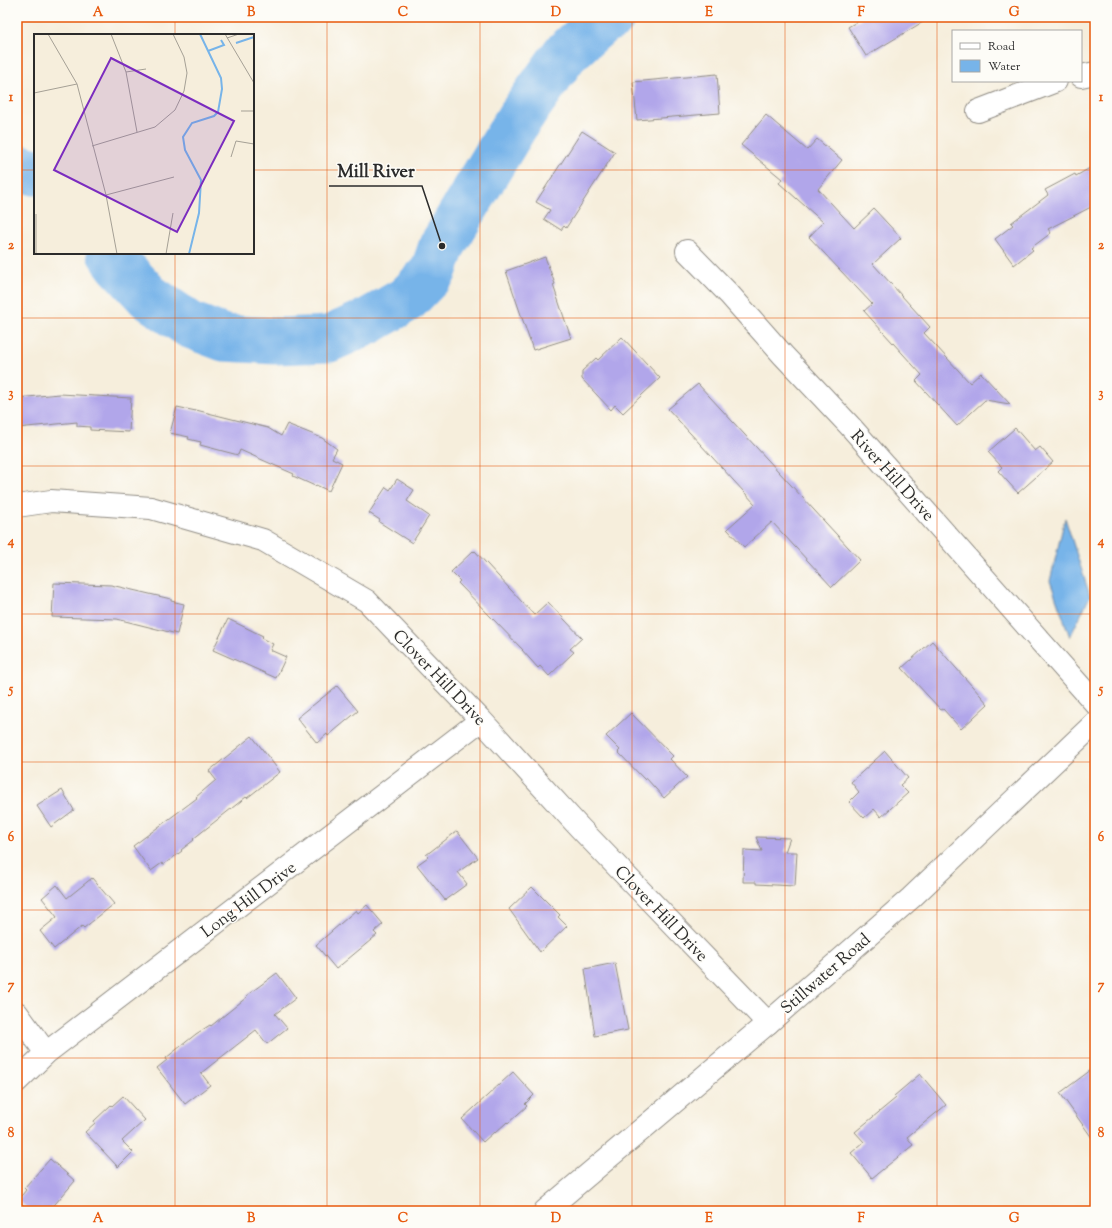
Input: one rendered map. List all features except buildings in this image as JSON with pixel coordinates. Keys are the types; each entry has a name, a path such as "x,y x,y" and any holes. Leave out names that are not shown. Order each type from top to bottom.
{"street":[{"path":"1082,76 1095,73"},
{"path":"978,111 1053,82"},
{"name":"River Hill Drive","path":"687,251 729,294 783,355 850,426 1095,703"},
{"name":"Clover Hill Drive","path":"17,506 51,501 151,508 263,540 367,601 481,720 579,827 768,1023"},
{"name":"Long Hill Drive","path":"17,1081 46,1053 481,720"},
{"name":"Stillwater Road","path":"545,1211 768,1023 916,894 1095,723"},
{"path":"17,1012 46,1053"}],"water":[{"path":"1065,518 1090,596 1070,637 1050,581"}],"waterway":[{"path":"111,254 149,297 190,325 224,338 275,341 329,339 369,321 407,299 433,272 442,246 518,120 565,54 602,21 612,17"},
{"path":"17,167 34,172"}],"place":[{"name":"Mill River","path":"442,246"}]}
